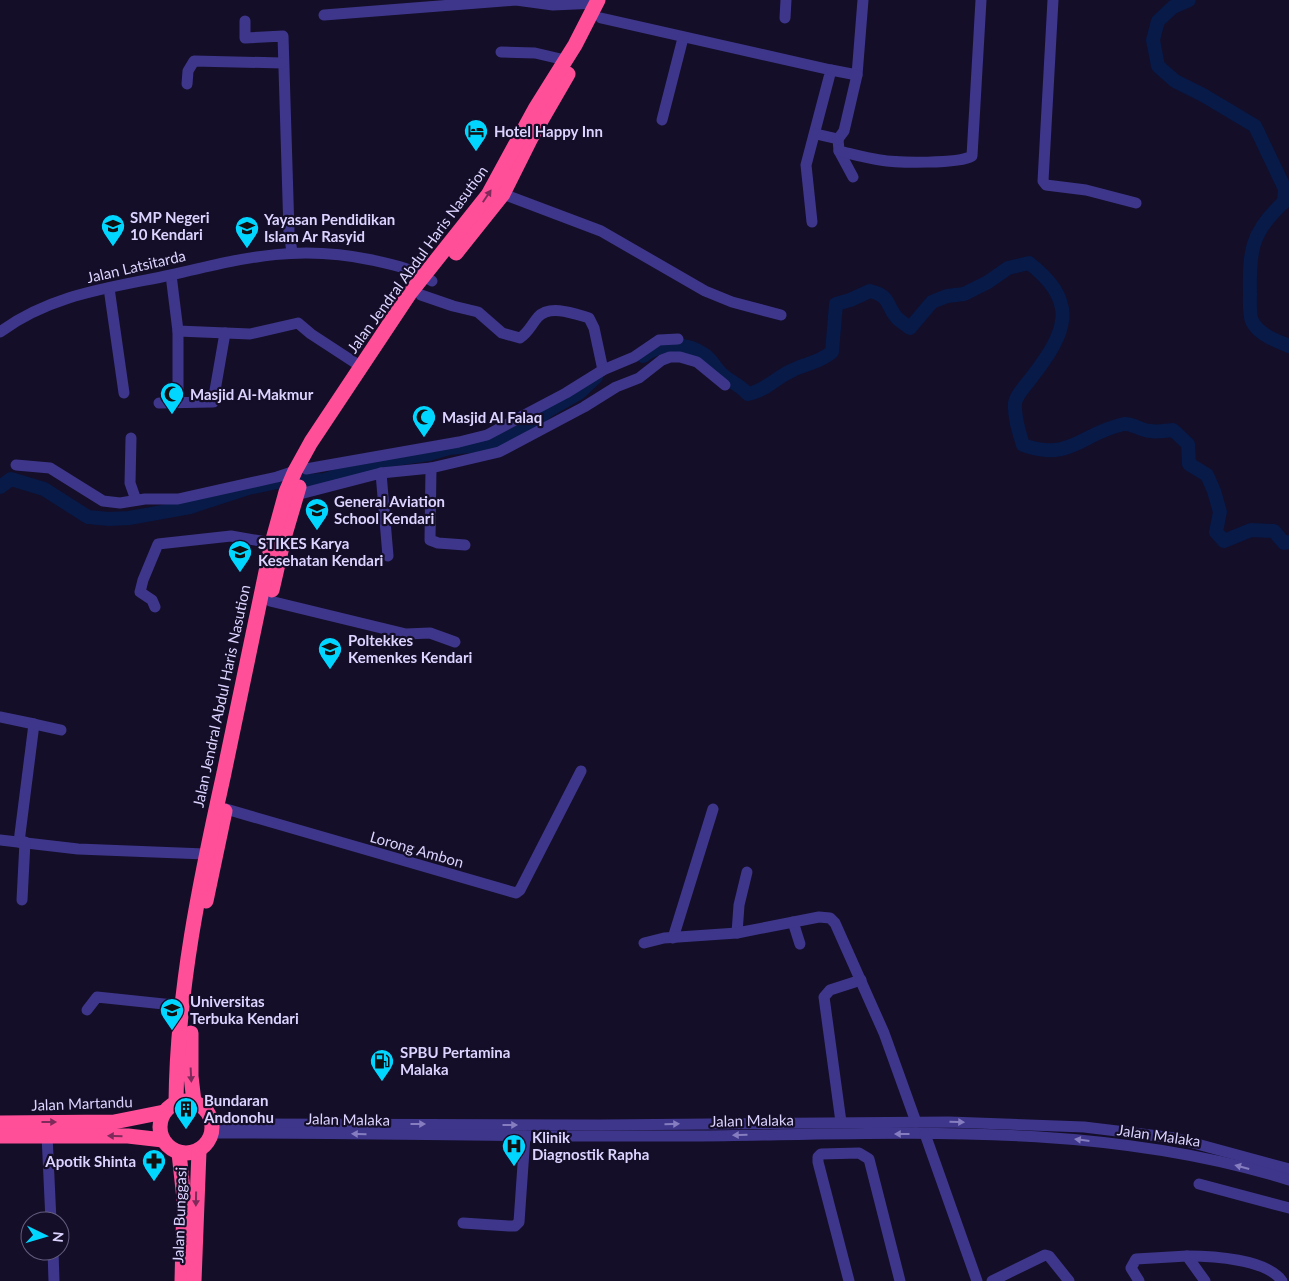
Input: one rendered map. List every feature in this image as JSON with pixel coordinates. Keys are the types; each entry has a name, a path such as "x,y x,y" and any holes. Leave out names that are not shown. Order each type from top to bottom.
{"highway":[{"name":"Jalan Jendral Abdul Haris Nasution","path":"315,445 421,295 428,278 503,194 535,130 601,18 601,1"},
{"name":"Jalan Jendral Abdul Haris Nasution","path":"176,1103 183,1006 197,930 226,809 272,543 299,472 360,366 428,278 488,195 534,109 601,1"},
{"name":"Jalan Jendral Abdul Haris Nasution","path":"194,1102 190,1051 197,930 205,854 252,661 270,601 291,493"},
{"path":"194,1102 206,1110 212,1129 207,1143 199,1150 189,1154 172,1150 163,1140 160,1121 164,1112 176,1103 194,1102"},
{"name":"Jalan Martandu","path":"0,1123 114,1122 164,1112"},
{"name":"Jalan Martandu","path":"0,1136 128,1136 163,1140"},
{"name":"Jalan Bunggasi","path":"194,1281 199,1150"},
{"name":"Jalan Bunggasi","path":"179,1153 184,1199 182,1281"}],"street":[{"path":"324,15 516,0 553,6 601,1"},
{"path":"786,0 786,18"},
{"path":"853,177 838,145 844,131 857,75 863,0"},
{"path":"816,134 838,145 883,160 911,162 961,160 972,156 980,0"},
{"path":"1052,0 1043,181 1046,185 1086,190 1136,203"},
{"path":"601,18 683,38 857,75"},
{"path":"245,21 245,38 283,36 282,63 285,69 289,232 292,252"},
{"path":"662,120 683,38"},
{"path":"501,52 535,53 565,60"},
{"path":"187,84 188,71 194,61 282,63"},
{"path":"812,222 806,165 816,134 831,70"},
{"path":"503,194 601,231 705,291 732,302 781,315"},
{"name":"Jalan Latsitarda","path":"0,332 26,314 51,303 234,260 292,252 323,252 358,257 405,267 428,278"},
{"path":"171,274 178,331 178,402"},
{"path":"109,288 124,393"},
{"path":"421,295 478,312 502,333 520,338 528,332 545,312 562,312 589,318 594,328 603,370"},
{"path":"178,331 258,333 298,323 311,334 360,366"},
{"path":"159,403 213,402 225,333"},
{"path":"16,465 50,468 103,501 120,503 136,500 178,499 299,472 487,435 566,393 603,370 634,357 659,340 678,339"},
{"path":"291,493 381,473 431,468 499,452 584,408 616,387 639,378 662,360 670,357 680,356 696,362 725,385"},
{"path":"131,438 130,483 136,500"},
{"path":"431,468 430,540 438,543 465,545"},
{"path":"381,473 388,556"},
{"path":"155,607 152,600 140,592 158,544 231,536 272,543"},
{"path":"270,601 406,634 430,633 454,642"},
{"path":"0,717 61,730"},
{"path":"22,900 22,842 34,724"},
{"name":"Lorong Ambon","path":"226,809 516,893 520,890 581,771"},
{"path":"673,938 713,809"},
{"path":"0,840 78,849 205,854"},
{"path":"737,933 740,904 747,872"},
{"path":"644,943 673,938 737,933 823,916 833,920 884,1033 916,1122"},
{"path":"793,922 800,944"},
{"path":"841,1122 824,997 830,990 861,980"},
{"path":"87,1010 98,997 183,1006"},
{"name":"Jalan Malaka","path":"212,1129 526,1136 793,1128 841,1122 916,1122 1084,1127 1150,1134 1215,1147 1289,1169"},
{"name":"Jalan Malaka","path":"212,1129 617,1125 793,1128 926,1136 1044,1136 1151,1147 1204,1157 1289,1180"},
{"path":"47,1135 51,1211"},
{"path":"463,1223 515,1226 519,1222 526,1136"},
{"path":"926,1136 976,1281"},
{"path":"849,1281 818,1162 818,1157 822,1154 859,1154 869,1159 900,1281"},
{"path":"1199,1184 1289,1208"},
{"path":"992,1281 1045,1255 1049,1256 1069,1281"},
{"path":"1187,1256 1205,1281"},
{"path":"1139,1281 1131,1268 1136,1259 1187,1256 1227,1257 1279,1277 1289,1275"},
{"path":"53,1261 54,1281"}],"waterway":[{"path":"1189,0 1173,7 1158,21 1153,40 1158,66 1175,81 1203,95 1255,126 1285,189 1284,202 1265,223 1254,243 1250,266 1250,315 1259,330 1289,346"},
{"path":"643,356 665,346 689,347 705,355 723,375 748,394 761,390 787,373 817,361 832,352 836,304 870,291 877,293 885,298 897,318 910,328 932,302 947,296 964,294 988,282 1008,268 1029,263 1045,277 1056,291 1061,305 1062,318 1053,346 1017,397 1015,403 1018,430 1023,445 1039,449 1053,450 1065,448 1109,428 1124,424 1147,431 1173,430 1188,444 1189,464 1207,475 1220,512 1216,532 1224,541 1251,530 1274,531 1284,543 1289,542"},
{"path":"0,487 11,479 44,489 88,517 129,518 190,507 248,488 277,482 325,480 381,461 429,454 449,448 491,444 512,436 530,425 549,410 579,393 596,377"}],"place":[{"name":"Hotel Happy Inn","path":"476,152"},
{"name":"SMP Negeri 10 Kendari","path":"113,247"},
{"name":"Yayasan Pendidikan Islam Ar Rasyid","path":"247,249"},
{"name":"Masjid Al-Makmur","path":"172,415"},
{"name":"Masjid Al Falaq","path":"424,438"},
{"name":"General Aviation School Kendari","path":"317,531"},
{"name":"STIKES Karya Kesehatan Kendari","path":"240,573"},
{"name":"Poltekkes Kemenkes Kendari","path":"330,670"},
{"name":"Universitas Terbuka Kendari","path":"172,1031"},
{"name":"SPBU Pertamina Malaka","path":"382,1082"},
{"name":"Bundaran Andonohu","path":"186,1130"},
{"name":"Klinik Diagnostik Rapha","path":"514,1167"},
{"name":"Apotik Shinta","path":"154,1182"}]}
